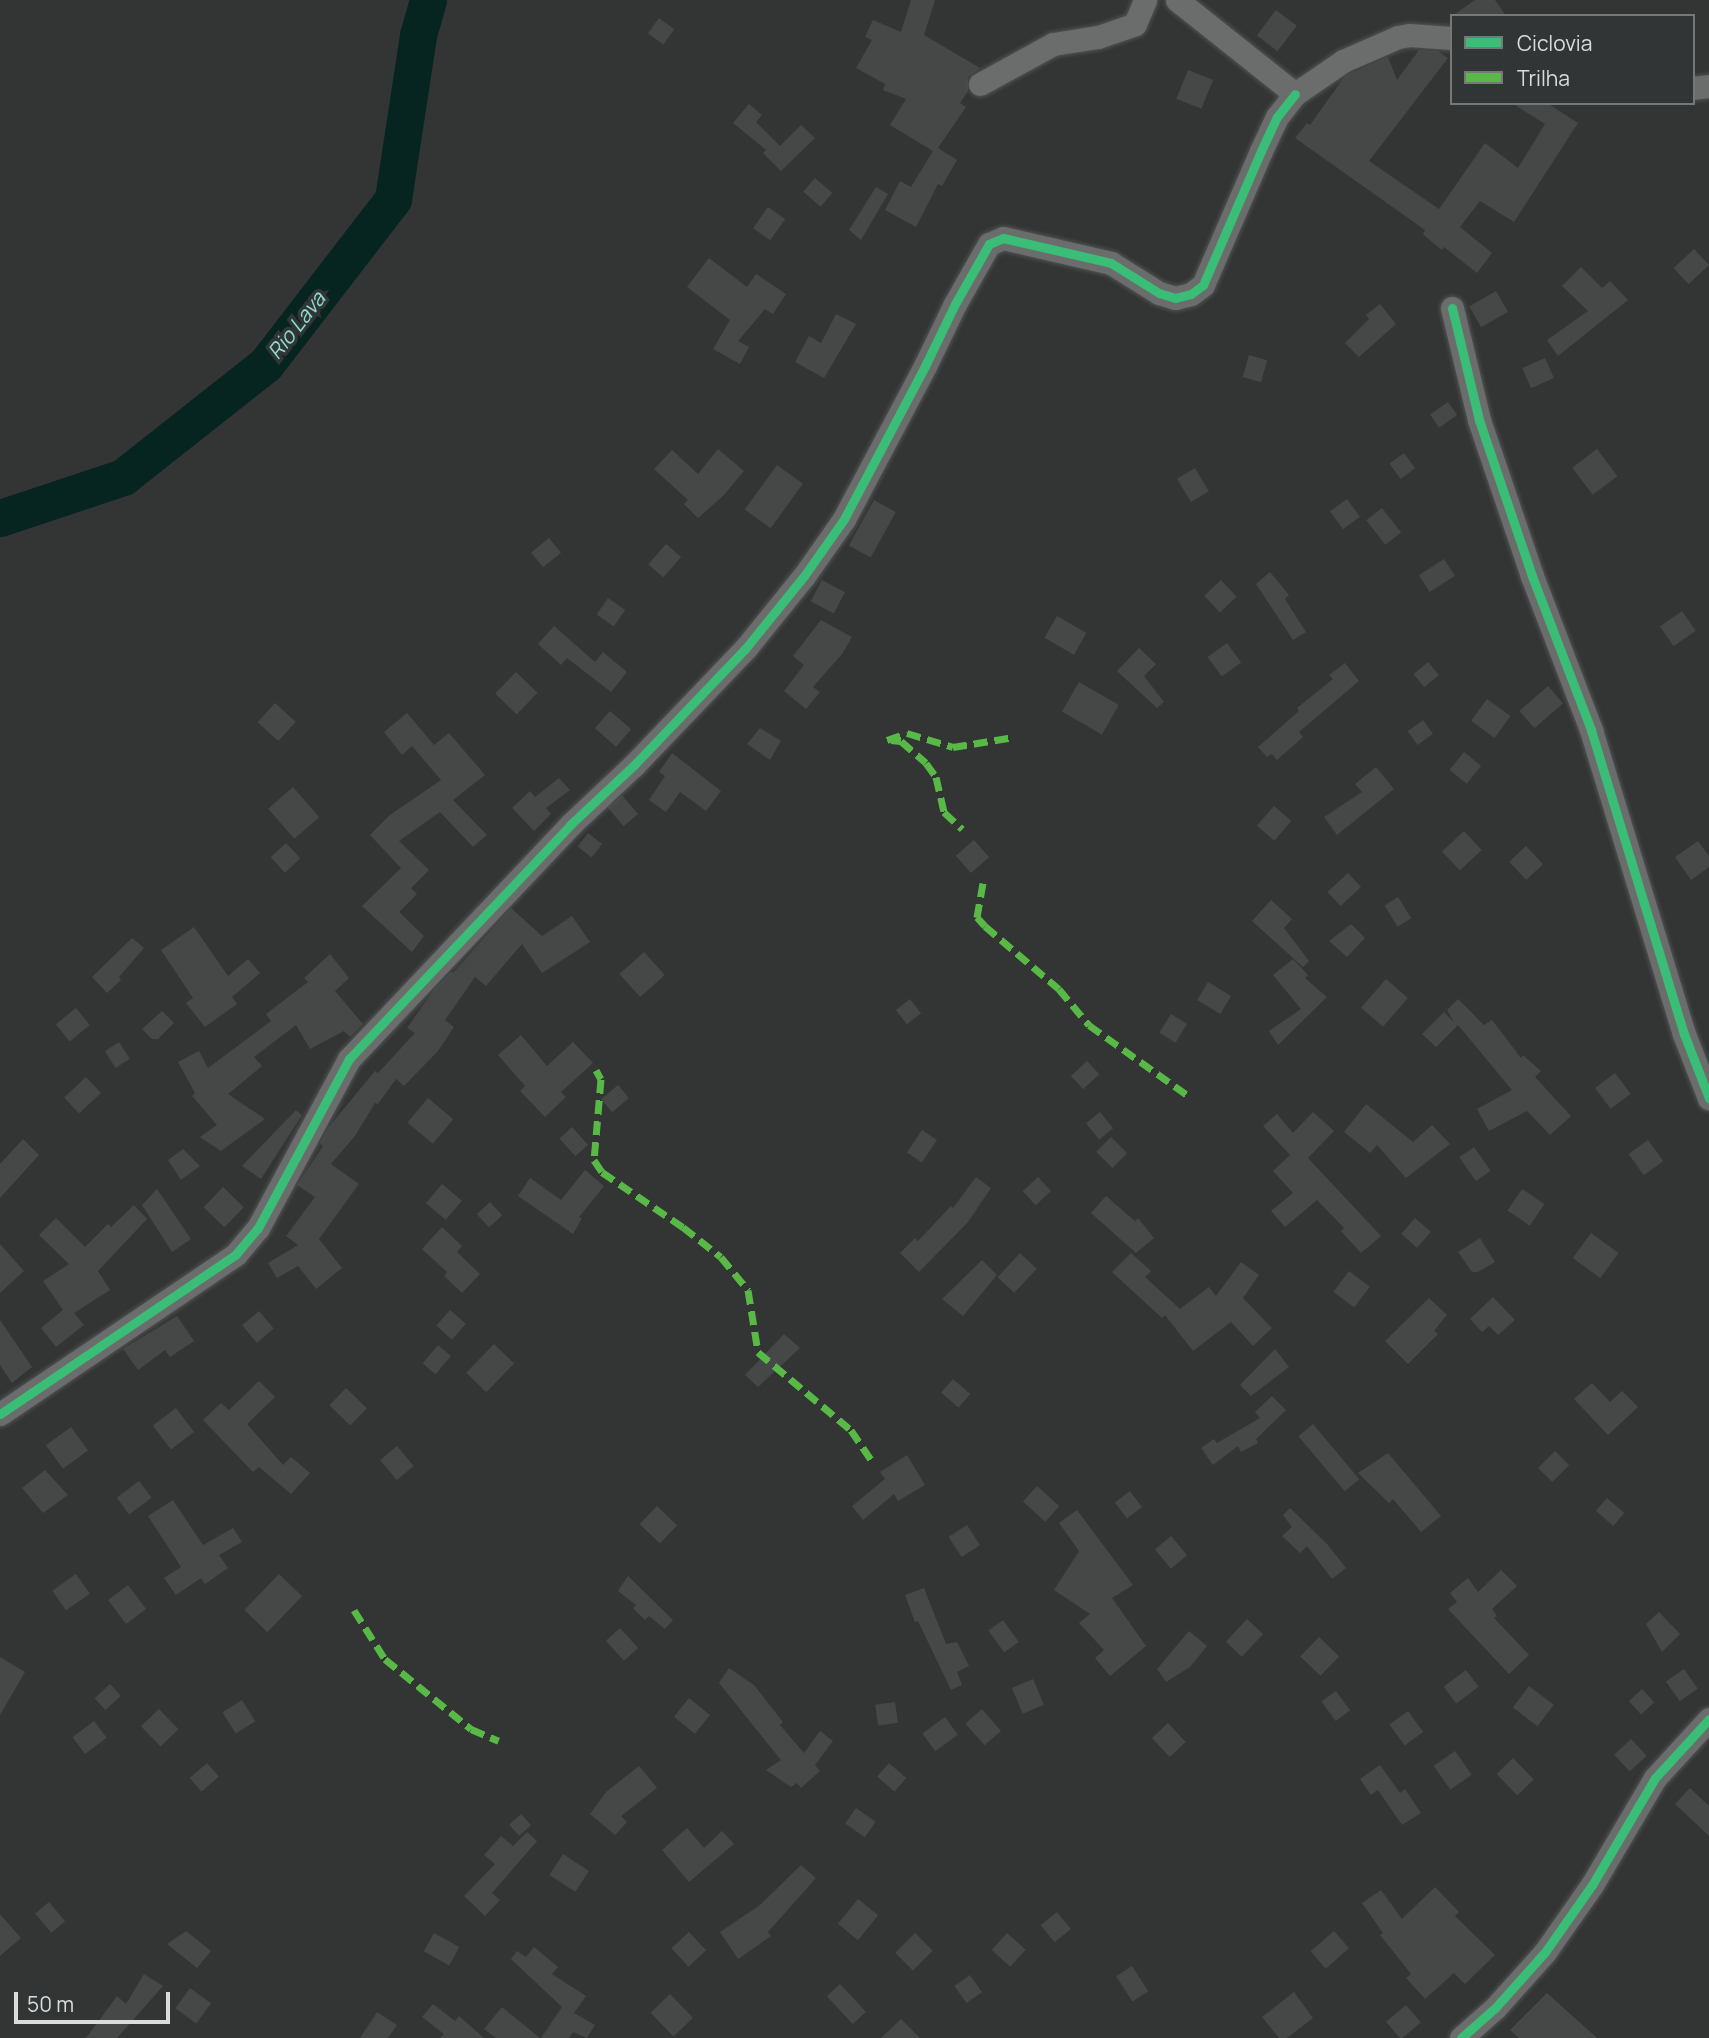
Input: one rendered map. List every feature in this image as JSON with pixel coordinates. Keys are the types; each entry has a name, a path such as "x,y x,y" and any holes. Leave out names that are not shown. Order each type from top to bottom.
{"street":[{"path":"980,84 1053,44 1098,37 1135,24 1145,0"},
{"path":"1177,0 1295,94"},
{"path":"0,1414 236,1254 258,1228 349,1059 570,825 634,765 745,649 804,576 844,519 925,366 954,304 989,244 1003,238 1111,263 1158,293 1175,298 1191,295 1203,285 1277,117 1295,94 1343,61 1398,37 1409,35 1450,38"},
{"path":"1452,308 1479,419 1532,576 1591,730 1684,1034 1709,1098"},
{"path":"1461,2038 1495,2008 1545,1952 1592,1885 1655,1777 1709,1719"}],"building":[{"path":"911,0 935,0 924,35 980,68 968,77 968,91 960,103 966,107 938,148 957,160 942,186 938,184 916,227 885,210 900,181 911,187 933,151 890,125 906,99 883,90 885,84 856,68 872,40 865,37 873,20 901,32"},
{"path":"1475,0 1495,0 1505,14 1455,14"},
{"path":"1276,10 1297,26 1278,51 1257,36"},
{"path":"659,18 674,29 663,45 648,33"},
{"path":"1419,50 1438,51 1448,58 1369,161 1439,209 1485,143 1518,168 1545,124 1515,105 1550,105 1578,123 1514,222 1480,201 1460,227 1492,253 1477,273 1444,247 1442,250 1433,243 1423,234 1425,230 1295,138 1307,123 1310,125 1345,76 1388,57 1397,80"},
{"path":"1188,70 1213,80 1201,109 1176,99"},
{"path":"749,104 762,115 756,122 780,146 801,125 815,138 781,171 763,153 766,150 733,123"},
{"path":"815,178 832,193 821,207 803,192"},
{"path":"876,187 888,194 861,240 849,230"},
{"path":"768,207 785,219 770,240 753,228"},
{"path":"1694,249 1709,265 1689,284 1674,268"},
{"path":"709,258 747,287 756,274 786,294 773,314 765,309 738,341 749,347 740,364 713,349 730,320 687,287"},
{"path":"1581,267 1602,288 1610,281 1628,300 1558,356 1547,340 1588,311 1562,286"},
{"path":"1496,291 1508,312 1481,327 1469,306"},
{"path":"1380,304 1396,324 1359,357 1345,343 1369,319 1366,315"},
{"path":"836,314 856,324 824,378 795,362 809,336 821,343"},
{"path":"1249,355 1267,360 1261,382 1243,377"},
{"path":"1545,358 1554,378 1531,388 1522,368"},
{"path":"1448,402 1457,415 1439,428 1430,415"},
{"path":"718,449 744,471 723,496 698,518 684,504 688,500 654,469 672,450 698,474"},
{"path":"1597,449 1617,476 1593,495 1572,468"},
{"path":"1404,453 1415,468 1401,479 1389,464"},
{"path":"777,465 803,484 771,528 745,509"},
{"path":"1195,468 1209,491 1191,502 1177,479"},
{"path":"1347,499 1360,517 1343,529 1330,511"},
{"path":"874,500 896,512 871,558 849,545"},
{"path":"1382,508 1401,532 1385,545 1366,520"},
{"path":"549,538 561,553 543,567 531,552"},
{"path":"666,544 681,557 663,577 648,564"},
{"path":"1444,559 1455,576 1430,592 1419,575"},
{"path":"1270,572 1289,595 1285,599 1306,632 1293,640 1256,584"},
{"path":"822,580 845,592 834,613 811,601"},
{"path":"1221,580 1237,597 1220,613 1204,596"},
{"path":"608,598 625,610 614,626 597,614"},
{"path":"1682,611 1696,631 1674,646 1660,626"},
{"path":"1057,616 1086,633 1074,655 1044,638"},
{"path":"821,620 852,637 842,654 813,687 820,692 806,709 784,691 804,665 793,656"},
{"path":"554,626 595,662 603,652 627,672 611,692 567,658 561,665 538,644"},
{"path":"1227,643 1241,662 1222,677 1208,657"},
{"path":"1139,648 1156,664 1144,676 1164,702 1157,708 1117,671"},
{"path":"1428,662 1439,675 1424,687 1413,674"},
{"path":"1345,663 1359,681 1299,732 1303,737 1277,760 1272,754 1267,757 1258,747 1299,711 1297,708 1333,679 1329,675"},
{"path":"516,672 538,693 517,714 495,694"},
{"path":"1079,682 1119,705 1102,734 1062,711"},
{"path":"1548,686 1563,703 1534,728 1519,711"},
{"path":"1487,699 1510,716 1495,738 1471,721"},
{"path":"275,703 296,722 278,741 258,722"},
{"path":"610,711 631,729 616,747 595,728"},
{"path":"407,713 434,745 449,733 485,775 453,800 487,835 473,847 440,812 399,841 429,870 411,888 417,894 399,912 424,936 412,952 362,906 401,868 370,835 390,815 441,780 412,746 402,755 384,732"},
{"path":"1423,720 1433,734 1418,745 1408,731"},
{"path":"760,728 781,741 770,760 747,744"},
{"path":"1464,752 1481,766 1467,784 1450,770"},
{"path":"672,753 721,791 706,811 680,792 666,812 649,800 665,776 659,772"},
{"path":"1376,767 1394,789 1337,835 1324,817 1362,792 1355,784"},
{"path":"559,778 570,790 546,808 551,814 534,831 512,808 530,791 535,797"},
{"path":"293,787 319,817 294,839 268,809"},
{"path":"622,795 638,814 624,826 607,807"},
{"path":"1274,806 1291,821 1274,841 1257,826"},
{"path":"1464,831 1482,850 1460,870 1442,851"},
{"path":"588,833 602,844 592,857 578,846"},
{"path":"974,840 989,857 971,873 956,856"},
{"path":"1698,841 1709,856 1709,867 1691,880 1675,857"},
{"path":"286,843 300,858 285,873 271,857"},
{"path":"1526,846 1543,864 1526,880 1509,862"},
{"path":"1348,873 1361,887 1340,906 1328,892"},
{"path":"1398,897 1411,918 1398,927 1384,905"},
{"path":"1271,900 1292,919 1284,928 1309,961 1303,967 1252,921"},
{"path":"511,908 542,936 572,916 590,942 542,973 522,944 486,986 475,977 445,1020 454,1027 438,1051 404,1086 396,1079 378,1104 375,1103 355,1136 331,1164 359,1184 319,1239 342,1268 316,1289 298,1266 277,1278 268,1263 298,1245 286,1236 315,1197 297,1185 323,1146 320,1143 328,1128 375,1071 378,1073 415,1033 407,1028 435,988 453,973"},
{"path":"1351,924 1365,938 1347,957 1329,941"},
{"path":"194,927 228,976 248,959 260,973 232,997 237,1004 205,1027 186,1003 193,998 161,950"},
{"path":"132,938 144,948 119,977 121,980 107,993 92,977"},
{"path":"644,952 665,975 640,997 619,974"},
{"path":"330,954 349,978 335,991 363,1024 350,1037 344,1031 310,1049 296,1025 254,1057 262,1066 228,1094 265,1119 221,1151 200,1137 217,1125 192,1096 195,1093 178,1062 199,1051 208,1068 271,1021 266,1014 308,982 304,978"},
{"path":"1293,959 1308,975 1305,978 1327,997 1278,1045 1269,1031 1301,1009 1273,975"},
{"path":"1386,979 1408,998 1383,1027 1361,1008"},
{"path":"1208,982 1231,996 1220,1014 1197,1000"},
{"path":"910,999 921,1013 907,1024 896,1010"},
{"path":"1458,999 1484,1025 1492,1020 1521,1058 1523,1055 1541,1071 1535,1077 1571,1116 1550,1135 1527,1111 1489,1131 1477,1109 1512,1090 1458,1025 1436,1047 1422,1034 1444,1012 1454,1022 1447,1010"},
{"path":"76,1008 90,1025 70,1041 56,1024"},
{"path":"162,1011 174,1023 158,1039 152,1039 142,1029"},
{"path":"1171,1014 1187,1024 1175,1043 1159,1033"},
{"path":"521,1035 547,1066 573,1042 593,1063 561,1092 566,1097 545,1117 520,1091 525,1086 498,1055"},
{"path":"119,1042 130,1059 116,1068 105,1051"},
{"path":"1087,1061 1099,1074 1083,1089 1071,1076"},
{"path":"1615,1073 1631,1094 1611,1109 1595,1088"},
{"path":"86,1077 101,1093 79,1114 64,1097"},
{"path":"618,1085 629,1098 612,1112 601,1099"},
{"path":"428,1098 453,1119 433,1144 407,1123"},
{"path":"1366,1104 1413,1142 1432,1125 1450,1144 1406,1178 1377,1145 1370,1153 1344,1132"},
{"path":"296,1110 302,1115 261,1179 242,1166"},
{"path":"1100,1112 1113,1128 1099,1140 1086,1123"},
{"path":"1313,1112 1334,1131 1308,1158 1381,1236 1361,1253 1341,1231 1344,1228 1317,1200 1285,1227 1271,1211 1293,1193 1273,1171 1290,1155 1263,1126 1277,1114 1293,1133"},
{"path":"572,1127 588,1145 575,1156 559,1138"},
{"path":"922,1130 937,1140 922,1162 907,1152"},
{"path":"1111,1137 1127,1153 1112,1168 1096,1152"},
{"path":"23,1139 39,1155 0,1198 0,1164"},
{"path":"1648,1140 1663,1161 1644,1175 1629,1154"},
{"path":"1474,1147 1491,1171 1476,1181 1459,1157"},
{"path":"183,1149 200,1166 181,1180 168,1160"},
{"path":"585,1170 604,1186 579,1217 582,1218 573,1234 518,1196 530,1178 561,1200"},
{"path":"976,1177 991,1188 968,1222 919,1272 900,1253 915,1238 918,1241 951,1206 953,1208"},
{"path":"1038,1177 1051,1191 1036,1205 1023,1191"},
{"path":"442,1184 462,1201 446,1220 426,1203"},
{"path":"223,1187 244,1207 224,1227 204,1207"},
{"path":"157,1189 191,1239 172,1252 142,1205"},
{"path":"1522,1189 1544,1204 1530,1226 1507,1211"},
{"path":"1106,1196 1135,1221 1138,1218 1154,1238 1136,1253 1091,1213"},
{"path":"490,1202 502,1215 489,1227 477,1214"},
{"path":"134,1205 147,1219 98,1271 110,1290 74,1313 84,1325 56,1347 41,1328 63,1310 43,1281 69,1264 39,1235 56,1218 85,1247 108,1224 111,1227"},
{"path":"1415,1218 1431,1232 1417,1248 1401,1234"},
{"path":"442,1227 462,1246 457,1252 480,1274 462,1293 444,1276 447,1272 422,1249"},
{"path":"1591,1233 1619,1253 1600,1278 1573,1258"},
{"path":"1480,1238 1495,1262 1478,1272 1472,1272 1458,1252"},
{"path":"0,1244 24,1271 0,1293"},
{"path":"1020,1253 1037,1269 1014,1293 997,1277"},
{"path":"1131,1253 1151,1271 1145,1277 1180,1309 1209,1287 1216,1296 1241,1262 1259,1275 1243,1298 1272,1328 1253,1346 1231,1322 1193,1351 1165,1315 1162,1318 1112,1272"},
{"path":"982,1260 997,1275 963,1316 942,1299"},
{"path":"1349,1271 1370,1287 1354,1307 1333,1292"},
{"path":"1493,1297 1515,1320 1498,1335 1489,1326 1482,1332 1470,1319"},
{"path":"1429,1298 1447,1315 1434,1331 1438,1334 1408,1364 1385,1341"},
{"path":"450,1310 466,1324 452,1340 436,1326"},
{"path":"259,1311 274,1329 257,1343 242,1325"},
{"path":"177,1316 194,1341 170,1357 165,1350 138,1370 123,1349"},
{"path":"0,1320 32,1367 12,1383 0,1365"},
{"path":"784,1334 800,1348 758,1387 745,1375"},
{"path":"494,1344 514,1363 486,1392 466,1373"},
{"path":"438,1345 451,1356 436,1374 423,1363"},
{"path":"1275,1349 1289,1367 1251,1396 1240,1385"},
{"path":"953,1379 970,1394 959,1408 941,1393"},
{"path":"259,1381 275,1397 247,1424 283,1465 291,1457 310,1473 291,1494 259,1467 253,1472 203,1420 221,1403 229,1410"},
{"path":"1592,1383 1610,1402 1622,1391 1638,1407 1608,1435 1574,1399"},
{"path":"346,1388 367,1408 350,1425 329,1405"},
{"path":"1272,1396 1286,1410 1256,1439 1258,1443 1241,1452 1238,1446 1213,1465 1201,1448 1214,1439 1217,1443 1260,1418 1255,1412"},
{"path":"176,1408 194,1432 171,1449 153,1425"},
{"path":"1313,1424 1359,1479 1345,1491 1298,1436"},
{"path":"71,1427 88,1450 63,1469 46,1445"},
{"path":"397,1446 414,1466 397,1480 380,1460"},
{"path":"1555,1451 1569,1465 1552,1482 1538,1468"},
{"path":"1388,1453 1441,1516 1421,1532 1393,1499 1389,1503 1358,1473"},
{"path":"907,1455 925,1485 898,1501 894,1494 863,1520 852,1506 885,1479 880,1472"},
{"path":"45,1470 68,1495 43,1513 22,1488"},
{"path":"139,1481 152,1498 129,1515 117,1498"},
{"path":"1037,1486 1059,1506 1045,1522 1023,1502"},
{"path":"1130,1491 1142,1507 1127,1518 1115,1502"},
{"path":"1607,1498 1624,1513 1613,1526 1596,1511"},
{"path":"173,1500 203,1545 233,1528 242,1542 219,1555 228,1568 205,1584 201,1578 176,1595 164,1578 181,1567 148,1516"},
{"path":"657,1506 677,1525 660,1543 640,1524"},
{"path":"1290,1508 1327,1544 1346,1568 1332,1579 1307,1546 1300,1553 1282,1536 1292,1527 1283,1515"},
{"path":"1077,1510 1133,1585 1112,1598 1146,1646 1110,1676 1095,1658 1104,1650 1079,1623 1090,1614 1054,1590 1079,1551 1059,1523"},
{"path":"967,1525 980,1545 962,1557 949,1537"},
{"path":"1171,1536 1187,1555 1171,1569 1155,1549"},
{"path":"1501,1570 1517,1586 1492,1609 1497,1616 1494,1618 1529,1655 1509,1674 1448,1609 1457,1602 1450,1593 1468,1578 1478,1592"},
{"path":"76,1574 90,1594 66,1610 52,1591"},
{"path":"279,1574 302,1596 267,1632 244,1610"},
{"path":"628,1576 673,1620 665,1629 649,1616 645,1620 633,1608 636,1605 618,1591"},
{"path":"128,1585 146,1609 126,1624 108,1600"},
{"path":"924,1588 946,1644 957,1642 969,1666 957,1672 962,1685 951,1690 918,1621 915,1622 905,1595"},
{"path":"1659,1612 1680,1634 1662,1652 1646,1624"},
{"path":"1247,1619 1263,1634 1242,1657 1226,1642"},
{"path":"1003,1620 1019,1642 1004,1652 988,1631"},
{"path":"620,1628 638,1648 624,1661 606,1641"},
{"path":"1189,1631 1207,1646 1190,1667 1166,1682 1157,1669"},
{"path":"1319,1637 1339,1656 1320,1676 1300,1656"},
{"path":"0,1657 25,1672 0,1715"},
{"path":"729,1668 754,1685 783,1722 780,1725 804,1753 820,1731 833,1741 815,1765 820,1771 801,1788 797,1783 791,1787 766,1770 781,1760 719,1683"},
{"path":"1684,1669 1698,1689 1680,1701 1666,1682"},
{"path":"1466,1670 1479,1687 1456,1704 1444,1687"},
{"path":"1033,1679 1044,1705 1023,1714 1012,1688"},
{"path":"110,1684 121,1696 106,1710 95,1698"},
{"path":"1529,1686 1554,1705 1538,1726 1513,1708"},
{"path":"1642,1689 1654,1702 1641,1714 1629,1701"},
{"path":"1336,1691 1350,1710 1336,1721 1321,1702"},
{"path":"689,1698 710,1715 695,1734 674,1717"},
{"path":"242,1700 255,1721 236,1733 222,1712"},
{"path":"895,1702 898,1723 878,1726 875,1705"},
{"path":"159,1709 178,1729 160,1747 141,1726"},
{"path":"982,1709 1001,1731 984,1745 965,1723"},
{"path":"1408,1711 1423,1732 1405,1746 1389,1725"},
{"path":"945,1717 958,1735 935,1751 922,1733"},
{"path":"94,1721 107,1738 85,1754 72,1737"},
{"path":"1168,1723 1186,1742 1170,1757 1152,1738"},
{"path":"1631,1739 1647,1756 1630,1772 1614,1755"},
{"path":"1455,1751 1472,1775 1450,1790 1434,1766"},
{"path":"1513,1758 1534,1780 1517,1796 1496,1774"},
{"path":"207,1763 219,1777 201,1792 190,1778"},
{"path":"889,1763 906,1778 895,1792 877,1777"},
{"path":"1380,1765 1400,1793 1405,1789 1421,1813 1402,1825 1378,1790 1371,1795 1360,1779"},
{"path":"639,1766 657,1788 621,1816 627,1822 615,1835 590,1814 606,1792"},
{"path":"1690,1788 1709,1806 1709,1836 1675,1804"},
{"path":"856,1808 876,1822 865,1837 845,1824"},
{"path":"521,1814 531,1825 519,1836 509,1825"},
{"path":"687,1828 704,1848 722,1831 734,1844 689,1882 662,1850"},
{"path":"527,1832 537,1841 492,1893 500,1900 485,1916 464,1896 495,1864 484,1855 501,1836 513,1846"},
{"path":"563,1854 589,1871 575,1892 549,1875"},
{"path":"801,1865 816,1878 768,1932 771,1936 738,1959 720,1932 760,1905"},
{"path":"1435,1887 1459,1912 1455,1916 1495,1955 1465,1984 1454,1973 1425,1999 1406,1978 1411,1974 1380,1935 1383,1933 1362,1903 1381,1890 1402,1919"},
{"path":"858,1899 878,1915 858,1940 838,1924"},
{"path":"49,1902 65,1921 51,1933 35,1914"},
{"path":"1057,1912 1071,1929 1055,1942 1041,1925"},
{"path":"0,1914 21,1938 0,1956"},
{"path":"186,1931 211,1951 197,1968 167,1944"},
{"path":"1334,1931 1349,1948 1326,1969 1311,1951"},
{"path":"689,1932 706,1950 688,1967 671,1948"},
{"path":"434,1933 459,1947 449,1965 424,1951"},
{"path":"915,1933 933,1951 913,1970 895,1953"},
{"path":"1007,1933 1026,1950 1010,1967 992,1950"},
{"path":"534,1947 558,1967 552,1974 586,1996 574,2013 595,2025 587,2038 573,2032 569,2038 541,2038 562,2007 511,1959 517,1951 526,1957"},
{"path":"1132,1966 1148,1991 1132,2002 1116,1976"},
{"path":"144,1974 163,1986 117,2038 86,2038 117,1996 126,2004"},
{"path":"970,1975 982,1992 966,2003 954,1986"},
{"path":"840,1984 866,2012 853,2024 827,1996"},
{"path":"190,1988 211,2003 196,2024 175,2008"},
{"path":"1294,1992 1313,2018 1287,2038 1279,2038 1262,2017"},
{"path":"1547,1993 1597,2038 1519,2038 1510,2030"},
{"path":"670,1994 693,2018 674,2036 651,2013"},
{"path":"433,2004 455,2021 459,2016 484,2038 440,2038 444,2034 422,2017"},
{"path":"1406,2005 1421,2023 1400,2038 1386,2022"},
{"path":"502,2007 540,2038 496,2038 484,2029"},
{"path":"377,2012 397,2025 388,2038 360,2038"},
{"path":"901,2019 920,2038 881,2038"}],"waterway":[{"name":"Rio Lava","path":"0,518 123,477 266,364 393,199 418,35 428,0"}],"marked path":[{"path":"887,740 907,733 953,747 1014,737"},
{"path":"891,740 901,741 926,763 936,777 944,812 962,829"},
{"path":"983,883 977,917 985,926 1059,989 1089,1025 1187,1095"},
{"path":"596,1070 601,1079 594,1160 602,1172 683,1227 721,1257 748,1290 758,1352 851,1430 874,1464"},
{"path":"354,1610 385,1659 471,1729 499,1741"}],"cycle path":[{"path":"0,1414 236,1254 258,1228 349,1059 570,825 634,765 745,649 804,576 844,519 989,244 1003,238 1111,263 1159,293 1175,298 1191,294 1203,285 1277,117 1295,94"},
{"path":"1452,308 1479,420 1532,576 1591,730 1684,1034 1709,1098"},
{"path":"1461,2038 1495,2008 1545,1952 1592,1885 1655,1778 1709,1719"}]}
